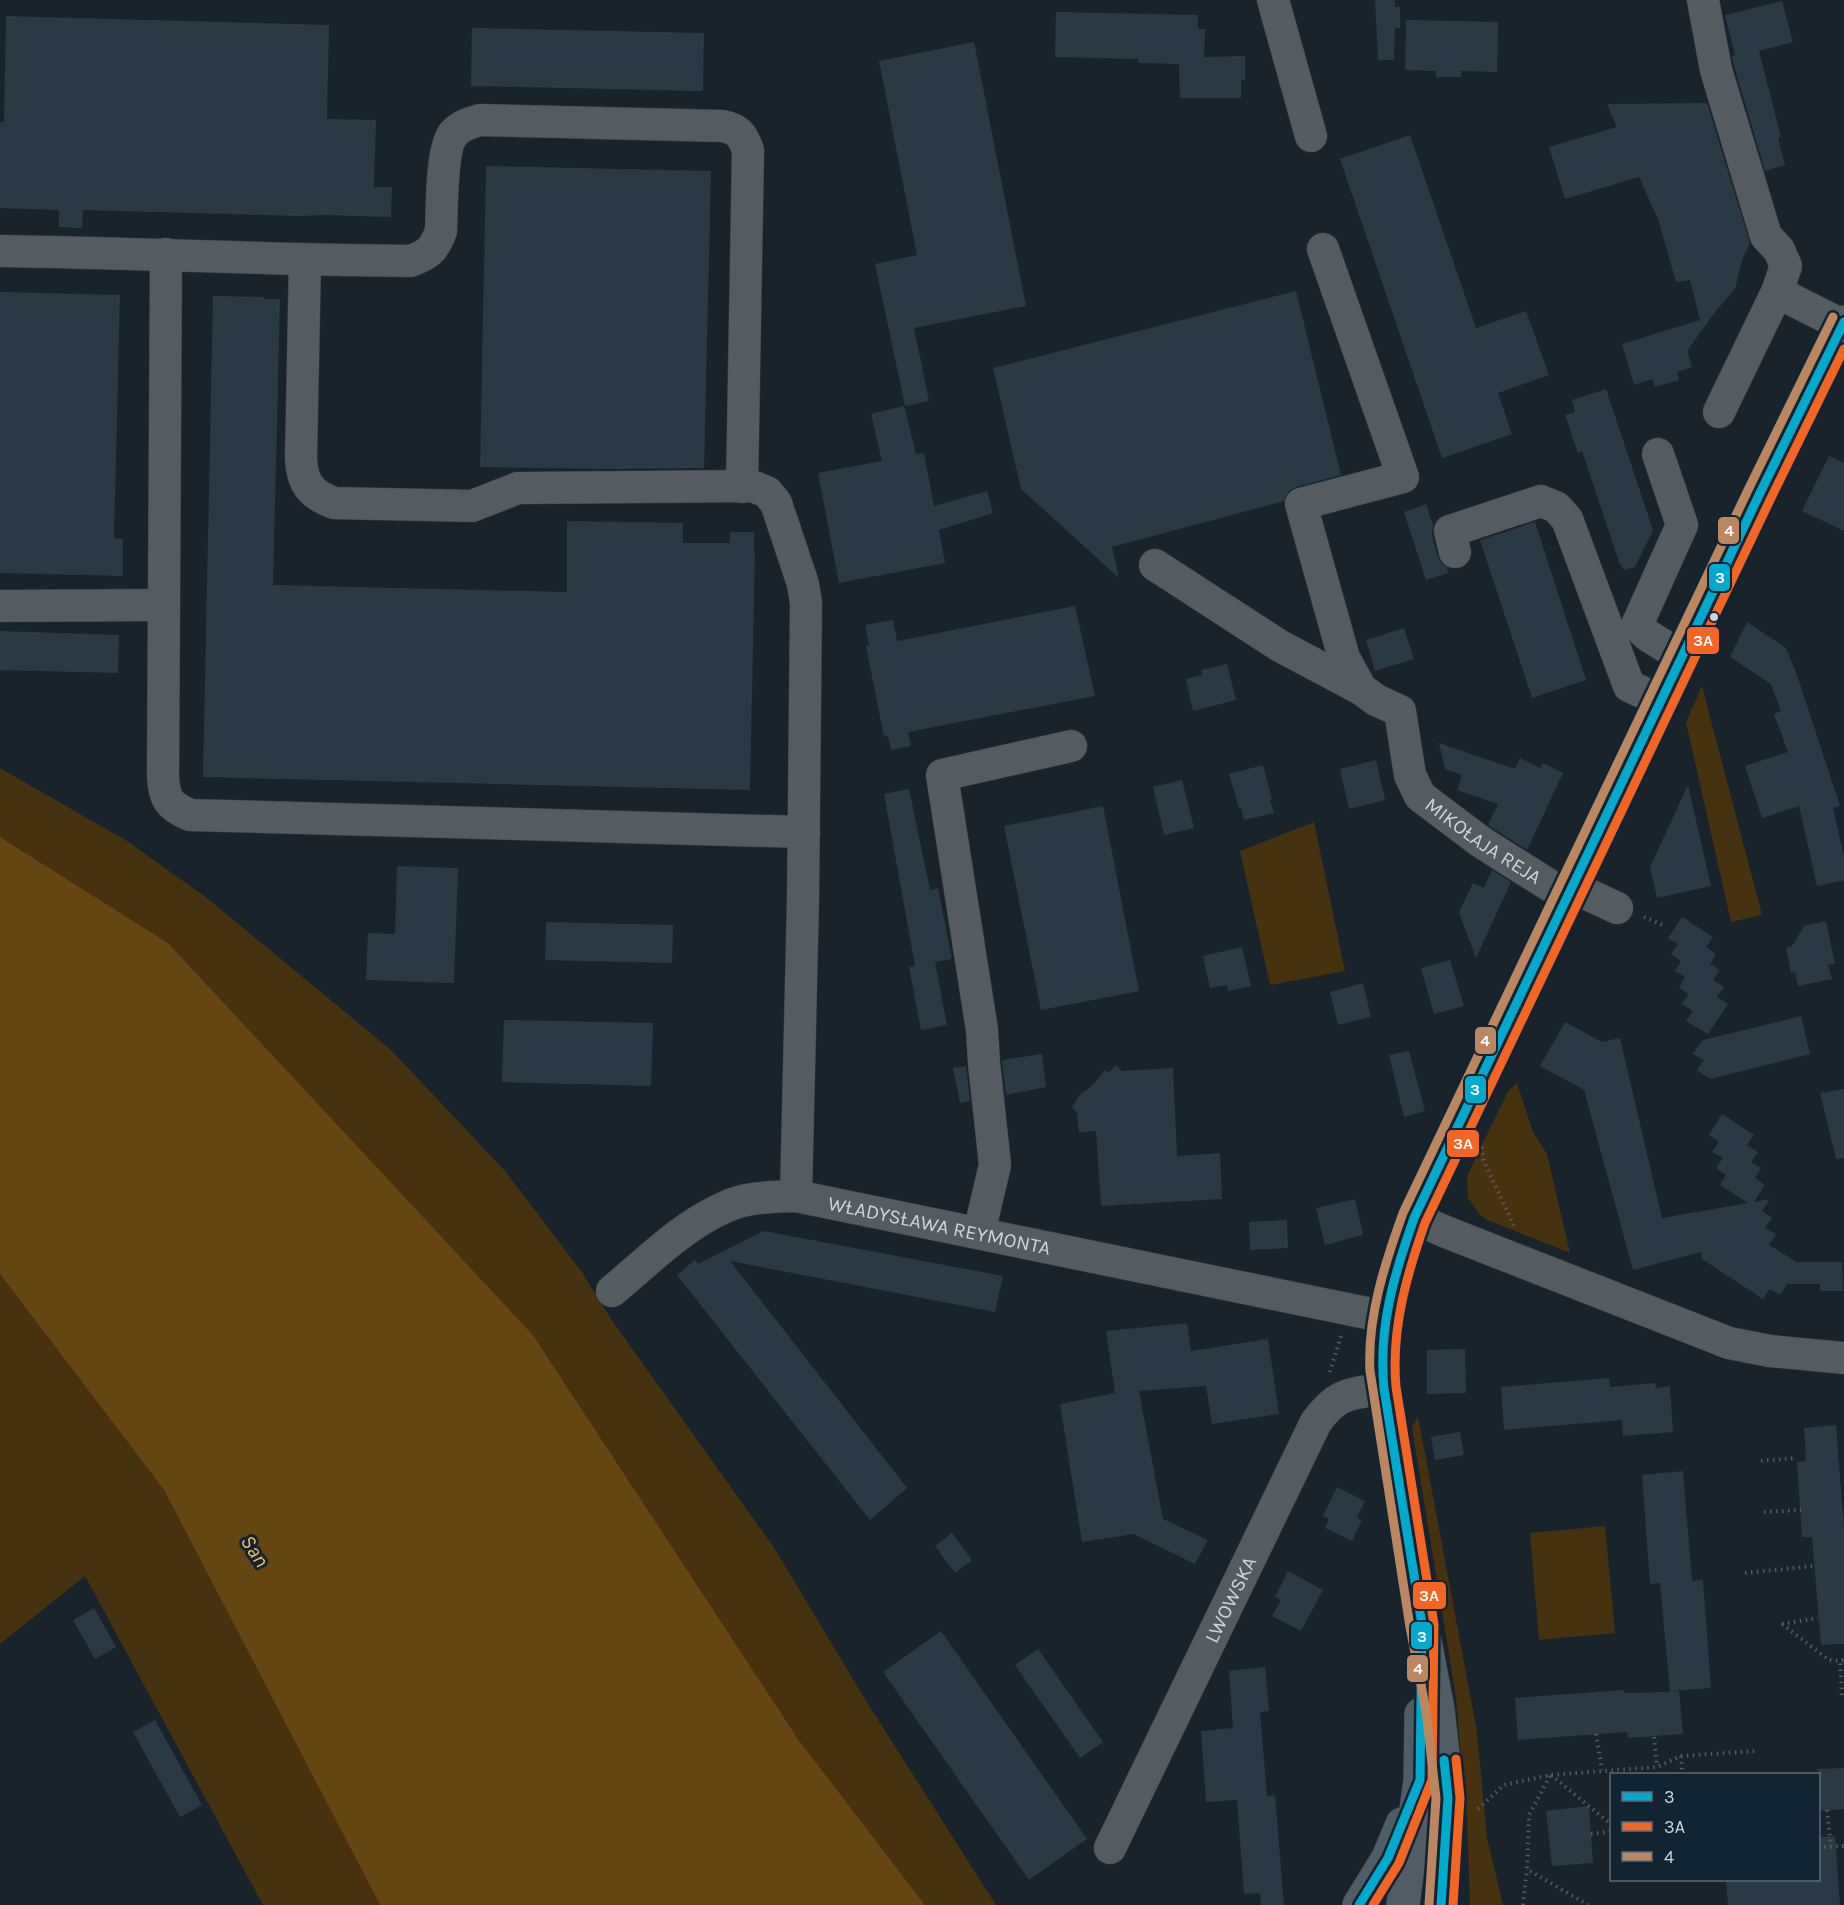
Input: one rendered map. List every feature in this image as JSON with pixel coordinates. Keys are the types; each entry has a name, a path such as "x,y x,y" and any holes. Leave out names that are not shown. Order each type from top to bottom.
{"main road":[{"path":"1441,1905 1448,1798 1438,1709 1384,1389 1382,1353 1386,1317 1399,1262 1414,1218 1843,323"},
{"path":"1403,1905 1420,1780 1422,1625"},
{"path":"1359,1905 1388,1858 1420,1780"}],"street":[{"path":"1273,0 1311,136"},
{"path":"1703,0 1716,70 1766,236 1779,250 1786,266 1777,292 1719,412"},
{"path":"0,251 410,261 426,255 437,244 441,231 446,150 453,134 466,124 480,120 734,128 743,138 748,150 742,487"},
{"name":"MIKOŁAJA REJA","path":"1323,249 1402,477 1301,504 1344,658 1361,689"},
{"path":"166,254 164,791 170,803 190,815 804,832"},
{"path":"305,260 302,475 310,489 322,499 334,503 472,506 518,488 752,486 767,492 776,503 803,584 806,603 804,832 796,1196"},
{"path":"1777,292 1843,323"},
{"path":"1658,454 1682,525 1637,626 1682,657"},
{"path":"1455,552 1450,531 1541,501 1556,507 1567,519 1629,686 1661,701"},
{"name":"MIKOŁAJA REJA","path":"1155,565 1280,646 1400,711 1410,775 1420,796 1481,842 1570,892"},
{"path":"0,606 164,606"},
{"path":"979,1233 995,1165 982,1030 942,775 1071,746"},
{"path":"1570,892 1628,912"},
{"name":"WŁADYSŁAWA REYMONTA","path":"612,1291 692,1225 724,1207 760,1197 796,1196 1386,1317"},
{"path":"1414,1218 1730,1343 1770,1351 1844,1358"},
{"name":"LWOWSKA","path":"1110,1848 1316,1422 1328,1407 1341,1397 1384,1389"}],"path":[{"path":"1628,912 1663,925"},
{"path":"1481,1138 1483,1159 1515,1230"},
{"path":"1329,1374 1344,1327"},
{"path":"1761,1461 1796,1458"},
{"path":"1764,1512 1801,1510"},
{"path":"1745,1573 1814,1566"},
{"path":"1818,1618 1782,1624 1829,1660 1842,1661 1842,1695"},
{"path":"1596,1734 1602,1770"},
{"path":"1654,1737 1658,1767"},
{"path":"1472,1814 1504,1785 1550,1775 1602,1770 1613,1773 1658,1767 1681,1756 1757,1750"},
{"path":"1681,1756 1682,1773"},
{"path":"1550,1775 1610,1824"},
{"path":"1523,1905 1529,1815 1550,1775"},
{"path":"1827,1810 1831,1846"},
{"path":"1591,1834 1610,1831"},
{"path":"1820,1846 1844,1846"},
{"path":"1527,1869 1588,1905"}],"shaded area":[{"path":"1702,686 1762,915 1731,922 1686,722"},
{"path":"0,768 127,841 207,898 391,1050 506,1172 581,1271 611,1319 775,1549 868,1704 996,1905 925,1905 798,1739 533,1335 168,943 0,837"},
{"path":"1314,822 1345,971 1270,985 1240,851"},
{"path":"1517,1083 1533,1132 1547,1154 1570,1253 1487,1220 1479,1214 1468,1198 1467,1176 1508,1091"},
{"path":"0,1274 164,1490 380,1905 263,1905 85,1576 0,1644"},
{"path":"1418,1416 1477,1732 1487,1838 1503,1905 1470,1905 1467,1814 1461,1813 1463,1782 1456,1697 1412,1428"},
{"path":"1605,1526 1615,1633 1539,1640 1530,1533"}],"water":[{"name":"San","path":"0,837 168,943 533,1335 798,1739 925,1905 380,1905 164,1490 0,1274"}],"building":[{"path":"1375,0 1395,0 1395,7 1400,7 1400,28 1395,28 1394,60 1378,60"},
{"path":"1782,1 1793,42 1759,51 1781,137 1778,138 1785,165 1765,171 1734,66 1732,56 1735,55 1725,15"},
{"path":"1056,12 1198,15 1198,29 1205,29 1204,57 1245,56 1245,80 1241,80 1241,98 1180,98 1179,64 1138,63 1138,59 1055,57"},
{"path":"6,16 329,25 327,119 376,120 374,187 392,187 391,217 83,210 82,228 59,227 59,210 0,208 0,122 4,122"},
{"path":"1406,20 1498,22 1497,72 1461,71 1461,77 1436,77 1436,71 1405,70"},
{"path":"472,28 704,33 703,91 471,86"},
{"path":"974,42 1026,306 914,328 929,401 905,406 875,264 917,255 879,61"},
{"path":"1707,103 1750,243 1742,260 1735,289 1687,351 1692,367 1677,372 1679,380 1655,387 1652,379 1634,385 1622,344 1700,320 1690,280 1676,282 1658,219 1639,177 1565,199 1549,147 1617,127 1607,104"},
{"path":"1410,135 1476,328 1526,311 1549,375 1498,393 1512,434 1442,458 1340,159"},
{"path":"486,166 711,171 704,468 480,467"},
{"path":"1296,291 1341,475 1296,487 1288,492 1284,501 1112,547 1119,578 1021,489 993,368"},
{"path":"0,292 120,295 114,538 123,539 123,576 0,573"},
{"path":"213,296 280,299 273,585 567,592 567,521 683,523 683,543 730,543 730,532 754,532 750,790 203,777"},
{"path":"1606,389 1653,530 1635,567 1624,570 1619,562 1582,451 1578,453 1565,415 1575,412 1572,400"},
{"path":"904,406 916,454 924,453 934,506 987,491 993,513 939,530 945,563 839,583 818,473 882,461 871,414"},
{"path":"1829,456 1844,463 1844,531 1802,511"},
{"path":"1426,504 1433,525 1432,535 1437,556 1447,567 1448,573 1426,580 1404,512"},
{"path":"1535,522 1586,680 1532,698 1480,540"},
{"path":"1075,606 1095,696 908,732 911,746 891,750 888,736 884,737 866,646 869,645 865,625 893,620 897,641"},
{"path":"1747,622 1786,648 1797,675 1840,806 1833,808 1844,857 1844,880 1817,886 1799,806 1762,818 1745,766 1788,752 1774,714 1781,711 1771,684 1730,657"},
{"path":"1404,628 1414,659 1375,671 1366,640"},
{"path":"0,631 119,635 118,673 0,670"},
{"path":"1227,664 1236,700 1193,711 1186,679 1202,675 1201,670"},
{"path":"1439,743 1515,769 1520,758 1540,768 1543,763 1563,773 1527,850 1488,825 1498,804 1457,790 1462,775 1445,769"},
{"path":"1376,760 1385,800 1349,809 1340,769"},
{"path":"1263,765 1274,813 1244,820 1229,774"},
{"path":"1182,780 1194,828 1164,835 1153,787"},
{"path":"1688,785 1711,886 1657,898 1650,867"},
{"path":"909,789 930,890 938,888 952,959 935,962 947,1025 921,1030 909,967 915,966 884,794"},
{"path":"1103,806 1139,991 1041,1010 1004,826"},
{"path":"397,866 458,868 454,983 366,980 368,933 395,934"},
{"path":"1492,870 1511,882 1476,958 1459,912 1473,883 1484,888"},
{"path":"1682,917 1713,937 1706,947 1716,954 1710,964 1720,970 1713,980 1724,987 1717,997 1728,1004 1708,1034 1686,1021 1693,1011 1682,1004 1689,994 1679,988 1685,977 1675,971 1681,961 1671,954 1678,944 1668,938"},
{"path":"1826,921 1835,964 1828,965 1832,979 1798,986 1795,972 1791,973 1786,948 1792,946 1804,926"},
{"path":"546,922 673,925 672,963 545,960"},
{"path":"1242,947 1251,986 1228,991 1227,985 1210,988 1203,956"},
{"path":"1450,960 1464,1006 1434,1014 1421,968"},
{"path":"1363,983 1371,1017 1338,1025 1330,992"},
{"path":"1801,1016 1810,1054 1710,1079 1697,1070 1704,1060 1693,1054 1703,1040"},
{"path":"504,1020 653,1023 651,1086 502,1082"},
{"path":"1565,1022 1602,1042 1620,1038 1662,1218 1748,1203 1720,1185 1726,1175 1716,1168 1723,1158 1712,1152 1719,1142 1709,1135 1722,1114 1754,1135 1747,1145 1758,1152 1751,1162 1761,1168 1755,1178 1765,1185 1754,1202 1770,1199 1762,1211 1772,1218 1765,1228 1776,1234 1769,1245 1797,1262 1842,1262 1843,1291 1820,1291 1820,1284 1787,1284 1780,1295 1770,1289 1763,1299 1702,1259 1701,1252 1633,1270 1584,1090 1540,1066"},
{"path":"1409,1051 1425,1111 1404,1117 1389,1055"},
{"path":"1042,1054 1046,1087 1006,1095 1002,1060"},
{"path":"1116,1065 1122,1071 1173,1068 1177,1156 1220,1153 1222,1199 1101,1206 1096,1131 1079,1132 1077,1113 1072,1107 1082,1092 1095,1083 1105,1070 1109,1073"},
{"path":"966,1066 970,1101 960,1103 953,1068"},
{"path":"1844,1089 1844,1158 1836,1159 1820,1093"},
{"path":"1355,1199 1363,1235 1325,1245 1316,1208"},
{"path":"1287,1220 1288,1248 1250,1250 1249,1222"},
{"path":"764,1231 1003,1276 995,1312 730,1261 907,1488 870,1520 677,1275 695,1260 698,1264"},
{"path":"1187,1323 1191,1351 1268,1339 1279,1414 1212,1424 1206,1386 1139,1391 1163,1519 1208,1540 1195,1564 1134,1534 1082,1542 1060,1404 1115,1393 1106,1331"},
{"path":"1465,1349 1466,1393 1427,1394 1427,1350"},
{"path":"1609,1378 1610,1387 1655,1383 1656,1388 1670,1386 1673,1432 1623,1436 1622,1420 1504,1430 1501,1387"},
{"path":"1836,1425 1844,1530 1844,1644 1821,1645 1812,1537 1802,1537 1797,1462 1806,1461 1804,1428"},
{"path":"1460,1432 1464,1455 1435,1460 1431,1437"},
{"path":"1683,1471 1692,1581 1703,1580 1711,1688 1671,1691 1679,1691 1683,1734 1628,1738 1627,1732 1518,1740 1515,1698 1624,1690 1624,1693 1670,1692 1660,1583 1650,1584 1642,1475"},
{"path":"1337,1487 1365,1501 1357,1517 1362,1520 1352,1541 1325,1528 1329,1519 1323,1516"},
{"path":"952,1533 972,1560 955,1573 935,1546"},
{"path":"1288,1571 1323,1590 1301,1631 1272,1616 1281,1600 1275,1597"},
{"path":"94,1608 116,1647 95,1659 73,1620"},
{"path":"941,1631 1087,1839 1029,1880 883,1672"},
{"path":"1038,1649 1103,1742 1080,1758 1015,1665"},
{"path":"1265,1667 1269,1711 1260,1712 1267,1796 1275,1795 1284,1905 1261,1905 1260,1893 1244,1894 1237,1800 1206,1802 1201,1731 1233,1728 1229,1671"},
{"path":"155,1720 202,1805 180,1817 133,1732"},
{"path":"1844,1768 1844,1809 1820,1811 1820,1773 1818,1769"},
{"path":"1589,1806 1593,1863 1552,1866 1546,1811"},
{"path":"1835,1836 1840,1905 1728,1905 1726,1881 1820,1881 1820,1837"}],"transit line":[{"name":"4","path":"1429,1904 1436,1798 1426,1711 1410,1627 1370,1371 1371,1331 1379,1290 1403,1213 1833,317"},
{"name":"3","path":"1359,1905 1388,1858 1420,1780 1422,1625 1384,1389 1383,1366 1383,1344 1389,1302 1400,1260 1414,1218 1844,322"},
{"name":"3A","path":"1373,1905 1399,1863 1432,1780 1434,1624 1396,1387 1395,1366 1398,1324 1412,1263 1425,1223 1844,349"},
{"name":"3A","path":"1453,1905 1460,1798 1456,1759"},
{"name":"3","path":"1441,1905 1448,1798 1444,1760"}]}
